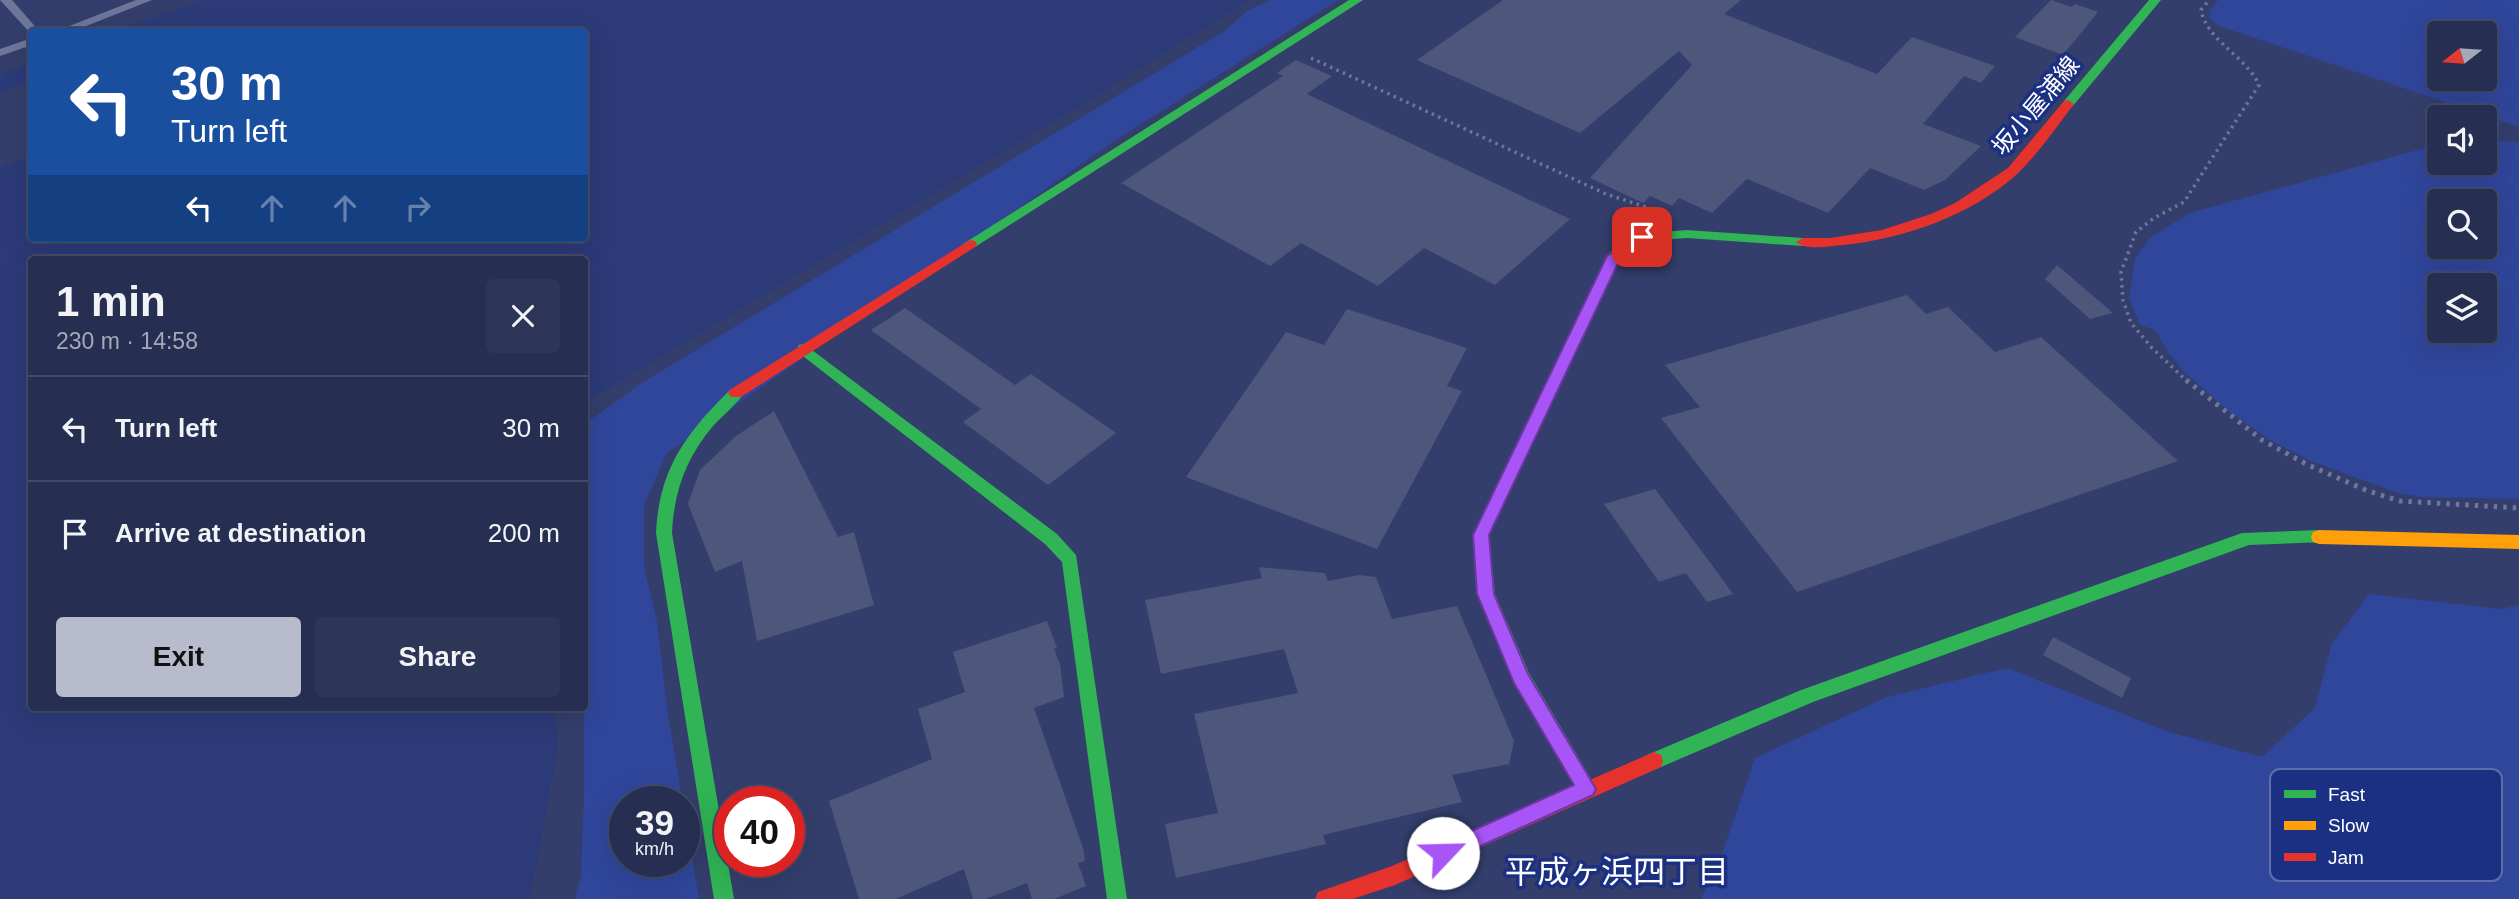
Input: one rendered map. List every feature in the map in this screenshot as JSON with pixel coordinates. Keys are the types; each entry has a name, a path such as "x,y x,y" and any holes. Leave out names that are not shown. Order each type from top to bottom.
{"street":[{"path":"724,899 664,533 665,499 682,454 705,422 740,388 1357,0"},
{"name":"坂小屋浦線","path":"1587,789 1521,677 1486,594 1481,535 1614,256 1642,237 1687,234 1810,243 1875,236 1912,227 1953,210 2007,176 2155,0"},
{"path":"804,349 1051,539 1070,560 1117,899"},
{"path":"1325,899 1395,875 1587,789 1807,696 2248,538 2381,537 2519,542"}],"lane":[{"path":"6,0 31,28"},
{"path":"70,28 146,0"},
{"path":"0,53 28,42"}],"path":[{"path":"2209,0 2201,10 2204,22 2249,66 2259,85 2184,202 2154,218 2136,232 2121,272 2123,300 2131,323 2152,348 2199,393 2262,440 2308,465 2368,491 2400,501 2519,508"},
{"path":"1284,46 1606,194 1662,212"}],"shaded area":[{"path":"202,0 1249,0 1084,103 588,400 588,256 28,256 28,711 555,711 558,745 530,899 0,899 0,168 28,157 28,242 588,242 588,28 189,28 183,23 169,28 125,28"},
{"path":"1271,0 1338,0 1116,140 667,453 644,505 644,567 657,622 668,715 680,786 609,786 609,877 695,877 699,899 575,899 581,876 584,711 588,711 588,422 640,384 1226,30 1248,10"},
{"path":"2218,0 2519,0 2519,127 2497,120 2497,105 2454,105 2219,26 2211,20 2209,12"},
{"path":"28,65 28,81 0,92 0,75"},
{"path":"2497,141 2519,142 2519,499 2421,497 2398,493 2311,461 2268,439 2231,413 2184,372 2155,330 2140,325 2129,298 2135,258 2149,239 2190,213 2427,147 2427,175 2497,175"},
{"path":"2369,594 2501,609 2519,605 2519,899 1701,899 1723,851 1755,758 1887,697 2007,668 2169,732 2262,757 2315,708 2332,643"}],"building":[{"path":"1503,0 1741,0 1724,14 1877,74 1912,37 1995,66 1981,83 1964,76 1923,124 1981,146 1945,180 1924,190 1870,168 1828,213 1747,179 1712,213 1679,198 1672,206 1650,196 1643,203 1590,178 1692,65 1679,51 1580,133 1417,60"},
{"path":"2051,0 2098,12 2063,55 2015,37"},
{"path":"1296,60 1332,76 1307,94 1570,219 1495,285 1424,248 1378,286 1301,243 1270,266 1121,183 1283,76 1277,73"},
{"path":"2057,265 2113,313 2090,319 2045,279"},
{"path":"1907,295 1926,314 1948,307 1995,352 2041,337 2178,461 1797,592 1661,418 1700,407 1665,365"},
{"path":"905,308 1015,385 1031,374 1116,433 1048,485 963,422 981,409 871,330"},
{"path":"1347,309 1467,348 1447,386 1462,391 1377,549 1186,477 1286,332 1324,345"},
{"path":"774,411 838,537 854,532 874,605 757,641 742,561 715,572 688,504 700,470 736,436"},
{"path":"1655,489 1733,594 1707,602 1686,573 1659,582 1604,504"},
{"path":"1259,567 1325,573 1328,581 1359,575 1376,577 1392,619 1457,606 1514,741 1509,764 1452,775 1462,802 1323,835 1326,844 1176,878 1165,824 1218,813 1194,714 1298,693 1284,649 1161,674 1145,600 1262,578"},
{"path":"1047,621 1057,648 1054,649 1060,664 1064,697 1034,708 1083,848 1085,861 1078,863 1086,886 1054,899 1032,899 1027,883 986,899 973,899 964,869 896,899 859,899 829,801 932,759 918,709 965,692 953,652"},
{"path":"2053,637 2131,678 2122,698 2043,655"}],"traffic: fast":[{"path":"970,244 1357,0"},
{"path":"2068,104 2155,0"},
{"path":"1587,789 1521,677 1486,594 1481,535 1614,256 1642,237 1687,234 1803,242"},
{"path":"804,349 1051,539 1070,560 1117,899"},
{"path":"724,899 664,533 665,511 675,472 694,439 736,393"},
{"path":"1654,761 1807,696 2248,538 2319,537"}],"traffic: slow":[{"path":"2319,537 2519,542"}],"traffic: jam":[{"path":"1803,242 1830,242 1883,234 1910,227 1960,205 2013,170 2068,104"},
{"path":"736,393 970,244"},
{"path":"1325,899 1395,875 1654,761"}],"district":[{"name":"平成ヶ浜四丁目","path":"1617,872"}],"route":[{"path":"1443,853 1587,789 1521,677 1486,594 1481,535 1614,256 1642,237"}]}
